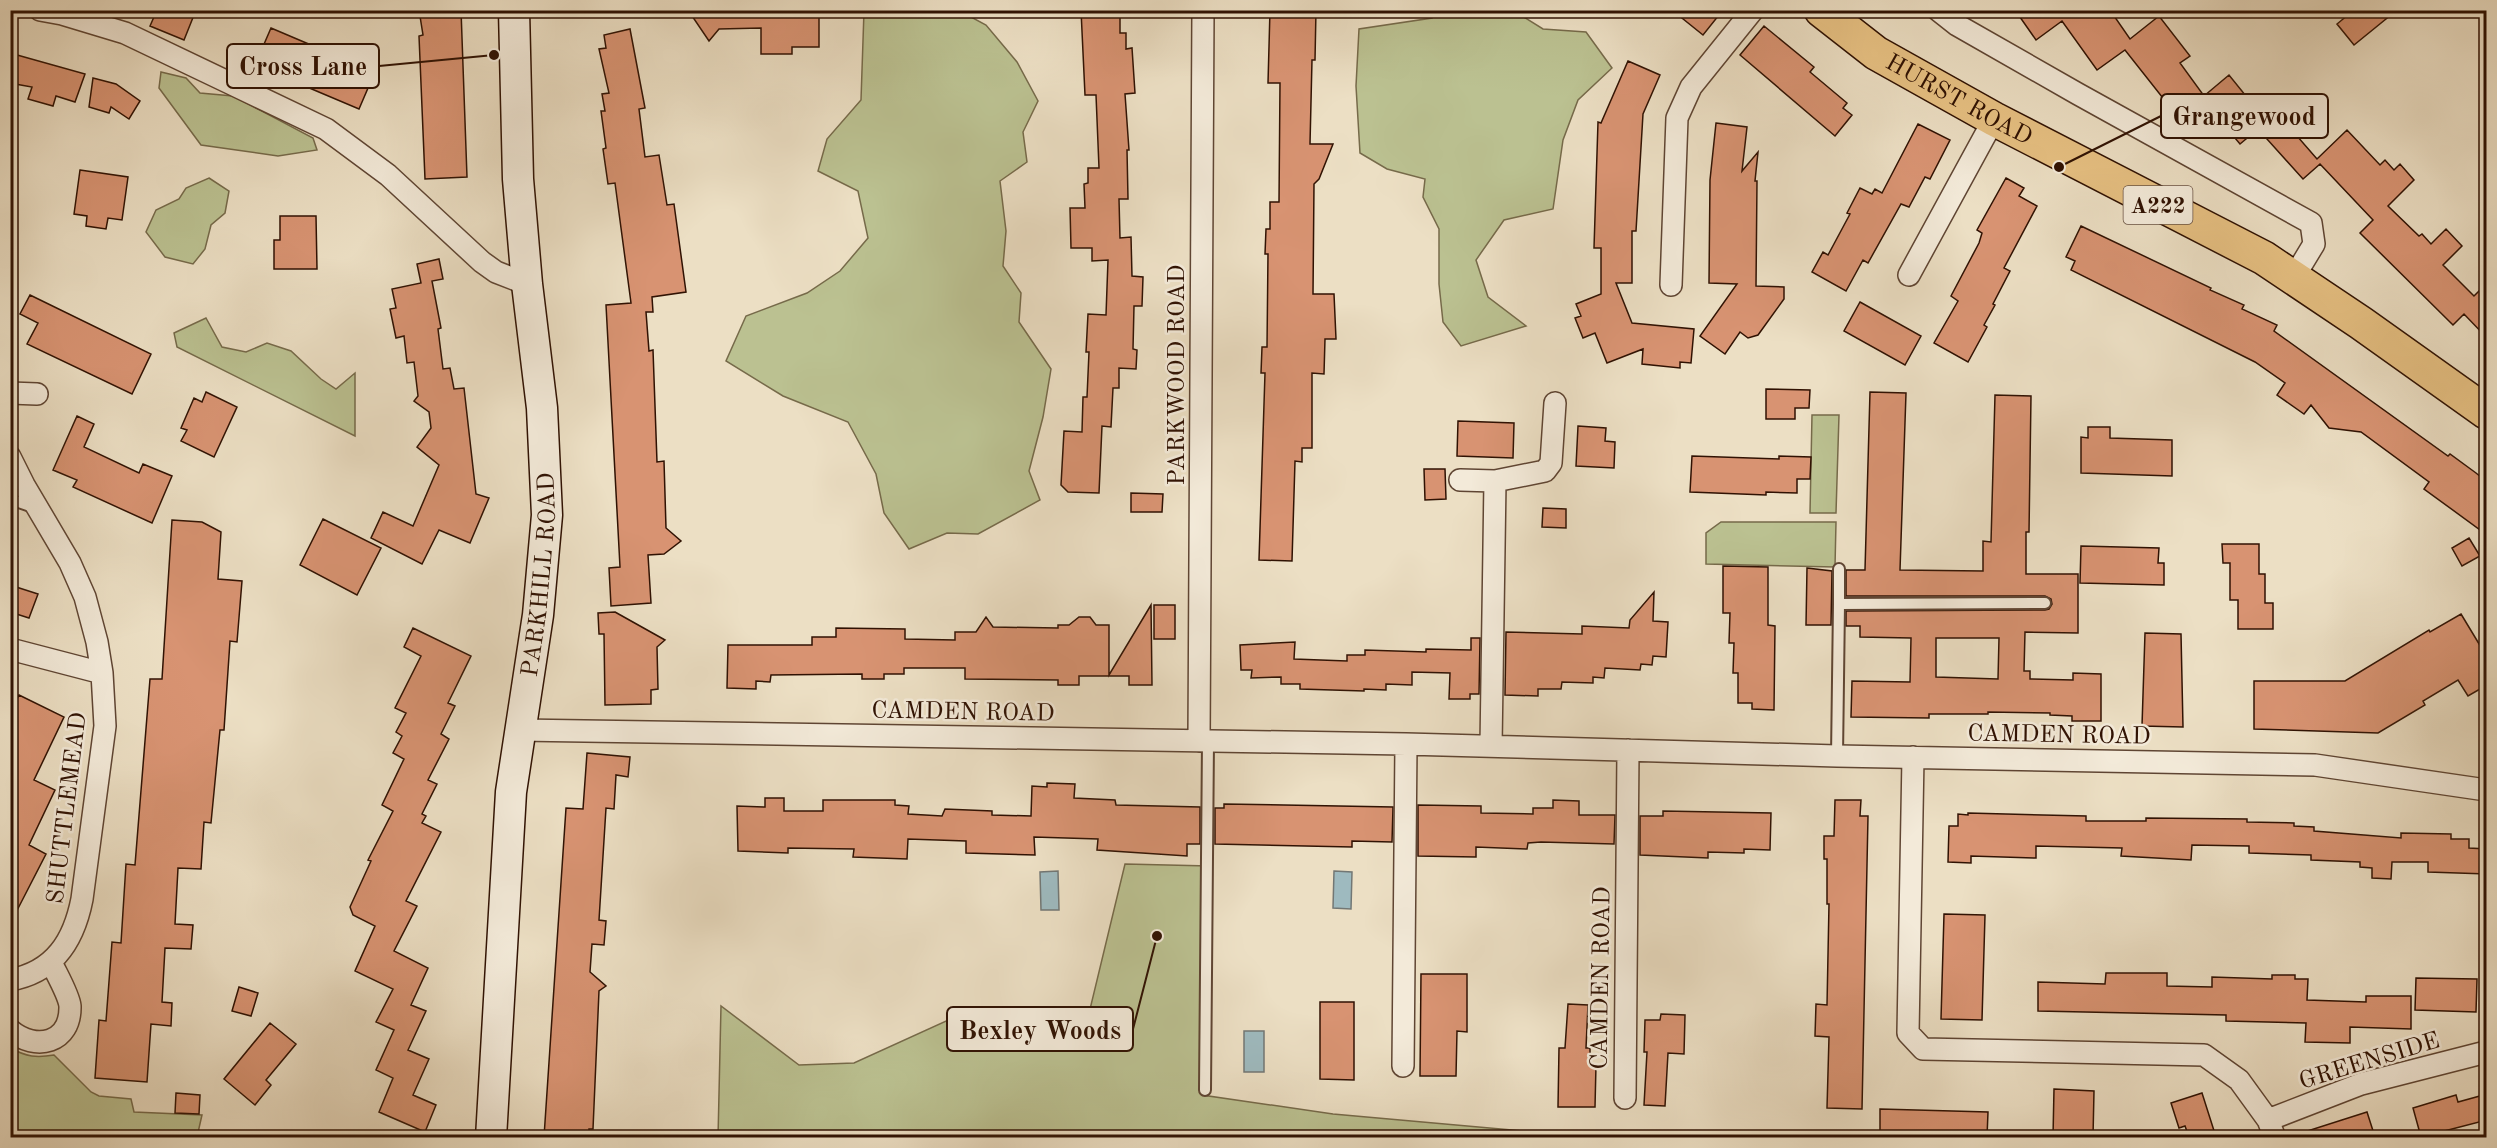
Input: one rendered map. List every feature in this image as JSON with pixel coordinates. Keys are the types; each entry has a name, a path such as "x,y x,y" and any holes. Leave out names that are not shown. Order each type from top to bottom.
{"main road":[{"name":"PARKHILL ROAD","path":"491,1137 510,805 519,730 538,615 547,516 542,408 527,284 516,144 514,10"},
{"name":"HURST ROAD","path":"1821,10 1876,53 2149,201 2242,246 2294,277 2487,412"}],"street":[{"path":"40,10 62,14 125,33 326,129 388,175 482,262 496,272 527,284"},
{"name":"PARKWOOD ROAD","path":"1203,10 1204,741"},
{"path":"1671,285 1677,118 1691,87 1754,10"},
{"path":"1938,10 1957,25 2311,223 2314,244 2294,277"},
{"path":"1909,275 1994,119"},
{"path":"10,393 37,394"},
{"path":"1460,480 1495,481 1545,471 1551,464 1555,404"},
{"name":"SHUTTLEMEAD","path":"10,457 70,563 85,597 98,642 105,726 82,899 76,926 51,962 33,973 10,980"},
{"path":"1491,746 1495,481"},
{"path":"10,649 102,673"},
{"name":"CAMDEN ROAD","path":"519,730 1406,744 1837,756 2315,765 2487,790"},
{"path":"1403,1066 1406,744"},
{"name":"CAMDEN ROAD","path":"1625,1098 1629,750"},
{"path":"1913,757 1908,1033 1923,1049 2204,1055 2239,1080 2271,1129"},
{"path":"10,1030 19,1038 33,1042 50,1041 63,1033 69,1020 70,1003 51,962"},
{"name":"GREENSIDE","path":"2271,1129 2361,1084 2487,1052"}],"lane":[{"path":"10,500 39,509"},
{"path":"1837,756 1839,569"},
{"path":"1839,604 2045,603"},
{"path":"1204,741 1205,1090"}],"green space":[{"path":"864,11 960,11 986,25 1017,62 1038,101 1023,132 1027,162 1000,181 1006,231 1003,266 1021,293 1019,322 1051,369 1043,417 1029,471 1040,500 978,534 947,533 909,549 884,513 876,474 848,422 783,396 726,361 746,316 807,293 840,271 868,238 858,191 818,171 827,139 861,100"},
{"path":"1431,11 1514,11 1543,29 1586,32 1612,68 1578,100 1563,140 1553,209 1504,220 1476,260 1488,297 1526,326 1461,346 1443,322 1439,284 1439,229 1423,197 1425,179 1387,169 1360,153 1356,86 1359,29 1432,18"},
{"path":"161,72 186,78 200,93 233,96 313,138 317,150 278,156 201,145 159,88"},
{"path":"209,178 229,191 225,213 211,225 205,249 193,264 165,257 146,232 156,210 179,199 186,188"},
{"path":"206,318 222,347 246,352 267,343 291,351 321,379 336,389 355,373 355,436 177,347 174,333"},
{"path":"1812,415 1839,415 1836,513 1810,513"},
{"path":"1721,522 1836,522 1835,567 1706,564 1706,533"},
{"path":"1125,864 1209,866 1202,1095 1333,1114 1591,1137 718,1138 721,1006 799,1065 854,1063 966,1012 1085,1030"},
{"path":"11,1048 32,1056 54,1055 91,1092 99,1096 131,1099 134,1112 202,1115 197,1137 11,1137"}],"water":[{"path":"1058,871 1059,910 1041,910 1040,872"},
{"path":"1334,871 1352,872 1351,909 1333,908"},
{"path":"1244,1031 1264,1031 1264,1072 1244,1072"}],"building":[{"path":"157,10 196,10 184,40 150,26"},
{"path":"419,10 461,10 467,177 425,179 419,36 423,35"},
{"path":"688,10 819,10 819,47 792,47 792,54 761,54 761,28 719,29 709,41"},
{"path":"1081,10 1120,10 1120,33 1126,33 1126,49 1132,48 1135,93 1125,94 1129,150 1127,150 1128,199 1119,199 1120,238 1131,237 1132,276 1143,277 1142,306 1134,306 1133,349 1137,350 1136,369 1119,368 1119,388 1113,388 1111,427 1102,426 1099,493 1068,492 1061,485 1064,431 1082,432 1083,397 1087,397 1088,314 1106,315 1108,260 1092,261 1092,248 1071,248 1070,208 1085,208 1084,184 1088,183 1088,168 1099,168 1096,95 1085,95"},
{"path":"1270,10 1316,10 1310,144 1333,144 1319,179 1314,184 1313,294 1334,294 1336,339 1325,339 1324,374 1312,373 1312,448 1302,448 1302,462 1295,461 1292,561 1259,560 1265,373 1261,373 1262,347 1267,347 1266,229 1270,229 1270,202 1279,202 1280,83 1268,83"},
{"path":"1672,10 1723,10 1703,35"},
{"path":"2015,10 2110,10 2130,39 2159,16 2190,56 2180,63 2204,96 2229,75 2254,106 2264,98 2317,159 2347,130 2380,165 2385,160 2394,170 2400,164 2414,180 2388,206 2419,236 2422,234 2431,244 2446,229 2462,246 2443,265 2474,296 2487,283 2487,338 2464,314 2453,325 2360,233 2373,220 2320,164 2303,179 2258,129 2240,144 2215,114 2205,121 2201,116 2196,120 2180,100 2170,107 2125,50 2097,70 2062,21 2036,40"},
{"path":"2354,10 2397,10 2354,45 2337,24"},
{"path":"1764,26 1814,67 1810,72 1847,103 1843,108 1852,115 1835,136 1740,55"},
{"path":"271,28 374,74 359,109 255,65"},
{"path":"630,29 645,108 639,109 645,157 659,155 667,205 674,204 686,292 652,297 653,312 646,312 649,351 653,350 657,462 664,461 666,528 681,541 664,554 648,555 651,603 611,606 609,568 620,567 606,305 631,303 615,183 608,184 603,149 606,148 601,111 605,111 602,94 609,93 599,49 606,48 604,35"},
{"path":"10,53 85,74 75,102 56,96 53,106 28,99 32,87 10,83"},
{"path":"1628,61 1660,75 1643,114 1636,231 1632,231 1632,283 1616,283 1632,323 1694,329 1691,363 1680,362 1680,368 1642,364 1643,349 1607,363 1595,333 1583,338 1575,318 1581,316 1576,304 1601,294 1601,248 1594,248 1598,122 1601,123"},
{"path":"93,78 116,84 140,101 129,119 111,107 109,113 89,107"},
{"path":"1716,123 1747,127 1742,171 1758,152 1755,181 1757,181 1756,286 1784,287 1784,299 1758,335 1748,338 1740,332 1725,354 1700,336 1737,284 1709,283 1710,180"},
{"path":"1918,124 1950,140 1930,179 1925,177 1909,207 1901,204 1868,263 1863,260 1846,291 1812,272 1823,252 1828,255 1850,214 1847,213 1860,188 1872,194 1875,189 1882,193"},
{"path":"80,170 128,177 122,220 108,218 106,229 86,226 87,216 74,214"},
{"path":"2006,178 2024,188 2019,196 2037,206 2004,268 2010,271 1984,325 1987,327 1968,362 1934,343 1958,301 1951,296 1979,243 1982,233 1977,230"},
{"path":"280,216 316,216 317,269 274,269 274,240 280,240"},
{"path":"2081,226 2211,288 2210,290 2244,305 2242,309 2277,325 2274,331 2448,456 2450,454 2476,473 2487,482 2487,535 2424,489 2429,482 2361,432 2329,428 2311,405 2304,414 2277,395 2285,383 2255,362 2071,270 2075,261 2066,257"},
{"path":"439,259 443,279 432,281 441,328 438,329 443,369 450,368 454,389 464,388 476,494 489,498 470,543 439,530 422,564 371,538 383,512 413,526 439,465 417,447 431,428 429,412 414,401 418,396 414,362 407,363 404,336 396,338 390,309 396,308 392,289 421,283 417,264"},
{"path":"30,295 151,354 132,394 27,344 38,323 20,314"},
{"path":"1860,302 1921,336 1905,365 1844,331"},
{"path":"1766,389 1810,390 1809,408 1795,408 1795,419 1766,419"},
{"path":"206,392 237,407 214,457 181,441 187,430 181,428 194,398 202,402"},
{"path":"1870,392 1906,393 1900,570 1983,571 1983,541 1991,542 1995,395 2031,396 2029,532 2026,532 2026,574 2078,574 2078,633 2025,632 2024,671 2030,671 2030,679 2073,680 2073,673 2101,674 2101,721 2072,721 2072,716 2050,715 2050,713 1988,712 1988,714 1929,714 1929,718 1851,717 1852,681 1910,682 1911,638 1860,637 1860,626 1846,626 1846,611 2045,610 2049,609 2052,604 2051,599 2045,596 1846,596 1846,570 1865,570","holes":["1936,638 1999,638 1998,679 1936,677"]},
{"path":"77,416 94,424 84,447 139,473 143,464 172,476 152,523 73,487 77,480 53,470"},
{"path":"1458,421 1514,423 1513,458 1457,456"},
{"path":"1578,426 1606,428 1605,441 1615,442 1614,468 1576,466"},
{"path":"2088,427 2110,427 2110,438 2172,440 2172,476 2081,473 2081,437 2088,438"},
{"path":"1692,456 1779,459 1779,456 1811,457 1810,479 1797,479 1797,493 1766,492 1766,495 1690,492"},
{"path":"1424,469 1445,469 1446,499 1425,500"},
{"path":"1131,493 1163,494 1162,512 1131,512"},
{"path":"1543,508 1566,509 1566,528 1542,527"},
{"path":"323,519 381,548 357,595 300,565"},
{"path":"172,520 202,522 221,532 218,579 242,581 237,642 230,641 224,730 220,730 211,823 204,822 201,869 178,868 175,924 193,925 191,949 165,948 162,1002 172,1003 171,1026 151,1024 147,1082 95,1078 99,1020 106,1021 112,942 121,943 126,864 135,865 150,679 162,679"},
{"path":"2469,538 2480,556 2462,566 2452,548"},
{"path":"2222,544 2259,544 2259,574 2265,574 2265,603 2273,603 2273,629 2238,629 2238,600 2230,600 2230,563 2223,563"},
{"path":"2081,546 2159,548 2158,563 2164,563 2164,585 2080,583"},
{"path":"1723,566 1768,567 1768,625 1775,626 1774,710 1752,709 1752,703 1738,703 1738,673 1733,673 1734,643 1729,643 1730,613 1723,613"},
{"path":"1807,568 1832,571 1831,625 1806,625"},
{"path":"10,585 38,594 29,618 10,612"},
{"path":"1654,592 1653,621 1668,622 1666,657 1653,656 1652,665 1641,664 1640,670 1605,668 1604,678 1593,677 1593,683 1562,682 1561,689 1538,689 1538,696 1505,695 1506,632 1582,634 1582,626 1629,628 1630,620"},
{"path":"1151,605 1152,685 1129,685 1129,676 1079,676 1079,685 1058,685 1058,680 965,679 965,668 904,668 904,674 884,674 884,679 862,679 862,674 771,675 770,682 756,681 756,689 727,688 728,645 812,645 812,637 836,637 836,628 905,629 905,639 955,640 955,632 976,632 986,617 993,627 1058,628 1058,625 1069,625 1079,617 1090,617 1096,625 1109,625 1109,675"},
{"path":"1154,605 1175,605 1175,639 1154,639"},
{"path":"615,612 665,640 657,647 658,689 651,690 651,704 605,705 604,634 599,634 598,613"},
{"path":"2461,614 2487,657 2487,685 2468,696 2458,680 2423,701 2425,705 2378,733 2254,729 2254,681 2345,681 2429,630 2430,632"},
{"path":"413,628 471,656 448,703 455,706 441,734 449,739 428,780 437,784 422,814 426,816 422,823 441,832 406,901 417,906 394,951 428,968 411,1005 426,1011 408,1050 429,1059 413,1095 436,1105 425,1132 379,1112 393,1078 376,1070 394,1030 376,1022 393,989 355,971 375,926 353,915 350,907 371,861 368,860 393,811 382,805 404,759 393,753 402,736 396,732 406,713 395,708 421,656 404,647"},
{"path":"2145,633 2181,634 2183,727 2142,726"},
{"path":"1471,638 1480,638 1479,694 1470,694 1470,699 1449,699 1450,673 1412,672 1412,685 1386,684 1386,690 1364,689 1364,691 1300,689 1300,684 1281,684 1281,677 1251,678 1252,670 1241,670 1240,645 1295,642 1294,659 1347,661 1347,655 1365,655 1365,650 1426,652 1426,649 1471,650"},
{"path":"19,695 64,717 34,780 55,790 29,845 46,854 10,924 10,712"},
{"path":"587,753 630,757 628,777 616,775 614,809 606,808 599,920 606,921 604,945 592,944 590,972 606,986 599,991 593,1129 589,1129 589,1137 544,1137 566,808 583,809"},
{"path":"1047,783 1075,784 1074,798 1115,800 1116,805 1200,807 1200,844 1187,844 1187,856 1097,850 1098,839 1034,837 1035,855 966,853 966,841 908,839 907,859 853,857 854,849 788,848 788,853 738,851 737,806 765,807 765,798 784,798 784,811 823,811 823,800 895,800 895,805 909,806 908,814 942,816 945,809 992,811 992,815 1031,816 1032,786 1047,787"},
{"path":"1553,800 1579,801 1579,815 1615,815 1614,844 1541,842 1528,843 1527,849 1476,847 1476,857 1418,856 1418,805 1481,806 1481,813 1533,814 1533,808 1553,808"},
{"path":"1835,800 1861,800 1860,816 1868,816 1862,1109 1827,1108 1829,1037 1815,1036 1816,1004 1827,1005 1829,904 1827,904 1827,859 1824,859 1824,836 1834,836"},
{"path":"1224,804 1393,807 1392,842 1352,841 1352,847 1215,844 1215,808 1224,808"},
{"path":"1663,811 1771,813 1770,850 1744,849 1744,853 1708,852 1708,858 1640,855 1640,816 1663,816"},
{"path":"1968,813 2086,816 2086,821 2146,821 2146,818 2247,819 2247,822 2294,823 2294,826 2314,827 2314,831 2401,838 2401,833 2451,834 2451,839 2469,839 2469,848 2487,849 2487,874 2428,872 2428,862 2392,862 2391,879 2372,878 2372,868 2360,867 2360,862 2311,860 2311,855 2249,853 2249,846 2192,845 2191,860 2121,856 2122,848 2036,846 2036,858 1971,856 1971,863 1948,862 1949,826 1958,826 1958,814 1968,815"},
{"path":"1944,914 1985,915 1982,1020 1941,1019"},
{"path":"2106,973 2167,973 2167,986 2212,987 2212,977 2272,979 2272,975 2295,975 2295,979 2308,979 2307,1000 2366,1002 2366,996 2411,996 2411,1029 2350,1027 2350,1043 2305,1042 2306,1023 2226,1021 2226,1015 2038,1011 2038,982 2105,984"},
{"path":"1421,974 1467,974 1467,1032 1457,1031 1456,1076 1420,1076"},
{"path":"2416,978 2477,979 2476,1012 2415,1010"},
{"path":"239,987 258,993 251,1016 232,1011"},
{"path":"1320,1002 1354,1002 1354,1080 1320,1079"},
{"path":"1568,1004 1588,1005 1586,1048 1590,1048 1590,1064 1596,1065 1595,1107 1558,1107 1559,1048 1565,1048"},
{"path":"1661,1014 1685,1015 1684,1054 1668,1053 1665,1106 1644,1105 1647,1052 1644,1052 1645,1020 1660,1020"},
{"path":"270,1023 296,1044 266,1080 271,1085 255,1105 224,1079"},
{"path":"2054,1089 2094,1091 2093,1137 2053,1137"},
{"path":"176,1093 200,1095 199,1114 175,1113"},
{"path":"2202,1093 2216,1137 2189,1137 2185,1126 2179,1128 2171,1103"},
{"path":"2487,1094 2487,1120 2421,1137 2413,1108 2456,1095 2458,1102"},
{"path":"1880,1109 1988,1112 1987,1137 1880,1137"},
{"path":"2367,1112 2375,1137 2301,1137 2301,1133"}],"place":[{"name":"Cross Lane","path":"494,55"},
{"name":"Grangewood","path":"2059,167"},
{"name":"Bexley Woods","path":"1157,936"}]}
